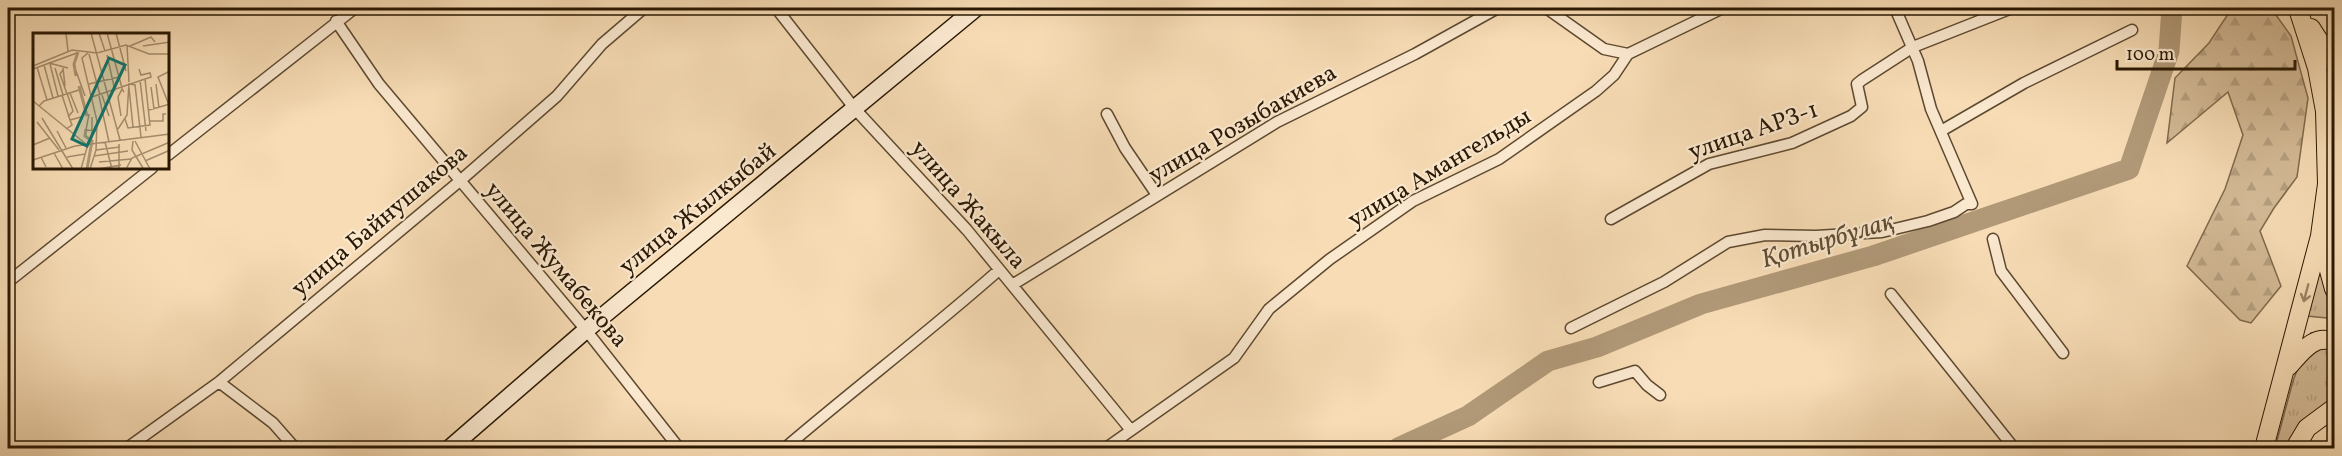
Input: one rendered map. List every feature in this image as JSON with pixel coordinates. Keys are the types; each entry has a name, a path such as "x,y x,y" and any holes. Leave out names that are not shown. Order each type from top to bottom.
{"main road":[{"path":"2302,9 2312,30 2334,64"},
{"path":"2302,9 2317,68 2328,133 2327,183 2320,236 2334,289"},
{"path":"2264,448 2320,236 2334,199"},
{"path":"2286,369 2302,351 2318,339 2325,338 2334,342"},
{"path":"2295,448 2307,428 2334,397"},
{"path":"2307,428 2334,408"}],"street":[{"path":"170,153 355,8"},
{"name":"улица Байнушакова","path":"127,448 219,382 461,180 557,96 602,44 644,8"},
{"name":"улица Жакыла","path":"776,8 855,109 967,230 1130,429"},
{"name":"улица Жылкыбай","path":"450,448 586,330 976,8"},
{"name":"улица Розыбакиева","path":"1011,285 1038,272 1157,195 1277,122 1415,54 1498,8"},
{"path":"1546,8 1604,50 1628,54"},
{"name":"улица Амангельды","path":"1106,448 1234,358 1269,309 1330,259 1413,201 1500,159 1596,91 1614,75 1628,54 1723,8"},
{"path":"1571,328 1664,282 1728,242 1765,235 1816,236 1882,232 1928,221 1954,212 1966,204 1972,204 1931,109 1913,47 1895,8"},
{"name":"улица АРЗ-1","path":"1611,219 1709,164 1792,143 1851,116 1862,108 1857,84 1913,47 2012,8"},
{"name":"улица Жумабекова","path":"336,21 379,84 586,330 679,448"},
{"path":"1941,131 2024,83 2132,30"},
{"path":"1107,114 1125,148 1157,195"},
{"path":"8,282 149,170"},
{"path":"1993,239 2001,271 2063,353"},
{"path":"785,448 861,383 940,322 999,270"},
{"path":"1891,294 2014,448"},
{"path":"1599,382 1635,371 1660,395"},
{"path":"219,382 273,423 295,448"}],"green space":[{"path":"2232,8 2271,8 2291,36 2308,98 2297,177 2260,231 2281,286 2251,323 2240,320 2187,266 2225,189 2243,135 2228,92 2167,143 2175,78 2209,43"},
{"path":"2321,255 2334,304 2334,327 2327,318 2307,316"},
{"path":"2311,333 2326,333 2334,341 2334,401 2295,435 2286,448 2275,448 2293,381"}],"waterway":[{"name":"Қотырбұлақ","path":"1398,448 1468,416 1548,361 1597,347 1701,304 1873,256 2129,169 2169,51 2172,8"}]}
